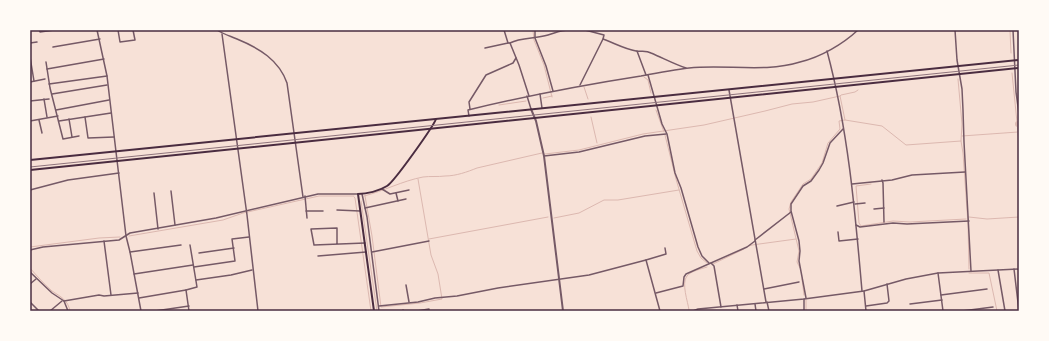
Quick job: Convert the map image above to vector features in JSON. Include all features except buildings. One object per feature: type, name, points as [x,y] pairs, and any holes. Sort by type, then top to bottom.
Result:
[{"type":"main road","points":[[30,160],[1019,60]]},
{"type":"main road","points":[[30,170],[1019,68]]},
{"type":"main road","points":[[374,311],[362,243],[358,211],[358,194],[383,189],[389,185],[432,129],[436,119]]},
{"type":"street","points":[[39,30],[40,32],[54,30]]},
{"type":"street","points":[[97,30],[100,38],[107,76],[126,236],[141,311]]},
{"type":"street","points":[[118,30],[120,42],[135,40],[133,30]]},
{"type":"street","points":[[217,30],[222,34],[259,49],[271,58],[281,69],[287,83],[308,218]]},
{"type":"street","points":[[504,30],[516,58],[535,118],[544,154],[563,311]]},
{"type":"street","points":[[535,30],[534,38],[546,66],[552,91]]},
{"type":"street","points":[[485,48],[509,43],[515,40],[534,38],[554,32],[569,30]]},
{"type":"street","points":[[580,85],[604,35],[585,30]]},
{"type":"street","points":[[470,109],[580,85],[688,68],[774,67],[801,62],[842,42],[858,30]]},
{"type":"street","points":[[955,30],[963,110],[964,172],[971,271]]},
{"type":"street","points":[[1013,30],[1019,114]]},
{"type":"street","points":[[222,34],[247,212],[252,270],[258,311]]},
{"type":"street","points":[[53,47],[100,38]]},
{"type":"street","points":[[603,39],[637,51],[644,50],[651,52],[676,65],[688,68]]},
{"type":"street","points":[[30,42],[37,42]]},
{"type":"street","points":[[827,50],[842,120],[855,204],[866,311]]},
{"type":"street","points":[[637,51],[655,98],[675,173],[681,188],[698,246],[702,256],[710,264],[721,307]]},
{"type":"street","points":[[30,57],[34,81]]},
{"type":"street","points":[[469,116],[469,102],[486,75],[513,63],[516,58]]},
{"type":"street","points":[[47,69],[104,59]]},
{"type":"street","points":[[46,62],[49,84],[63,139],[79,136]]},
{"type":"street","points":[[49,84],[107,76]]},
{"type":"street","points":[[30,82],[45,79]]},
{"type":"street","points":[[52,94],[108,85]]},
{"type":"street","points":[[729,90],[769,311]]},
{"type":"street","points":[[540,94],[542,108]]},
{"type":"street","points":[[44,99],[47,117]]},
{"type":"street","points":[[30,101],[49,99]]},
{"type":"street","points":[[56,110],[110,100]]},
{"type":"street","points":[[59,121],[111,113]]},
{"type":"street","points":[[30,121],[58,116]]},
{"type":"street","points":[[85,117],[88,138],[114,137]]},
{"type":"street","points":[[39,119],[42,133]]},
{"type":"street","points":[[69,119],[72,137]]},
{"type":"street","points":[[804,311],[805,298],[799,261],[799,241],[791,212],[791,204],[803,186],[811,181],[816,174],[823,163],[830,143],[843,129]]},
{"type":"street","points":[[544,154],[579,152],[645,136],[665,133]]},
{"type":"street","points":[[852,184],[892,180],[912,175],[964,172]]},
{"type":"street","points":[[30,190],[68,180],[119,173]]},
{"type":"street","points":[[882,180],[884,222]]},
{"type":"street","points":[[383,189],[390,194],[408,190]]},
{"type":"street","points":[[171,191],[175,226]]},
{"type":"street","points":[[154,193],[158,228]]},
{"type":"street","points":[[396,193],[398,201]]},
{"type":"street","points":[[30,250],[43,247],[119,240],[130,233],[247,212],[318,194],[358,194]]},
{"type":"street","points":[[362,194],[366,208],[373,251],[380,311]]},
{"type":"street","points":[[366,208],[406,199]]},
{"type":"street","points":[[837,206],[865,203]]},
{"type":"street","points":[[874,209],[884,208]]},
{"type":"street","points":[[337,210],[358,211]]},
{"type":"street","points":[[306,211],[323,212]]},
{"type":"street","points":[[656,293],[683,286],[684,277],[686,274],[747,247],[791,212]]},
{"type":"street","points":[[856,225],[860,227],[893,223],[907,224],[968,220]]},
{"type":"street","points":[[337,244],[337,228],[311,229],[314,245],[362,243]]},
{"type":"street","points":[[838,232],[839,241],[858,239]]},
{"type":"street","points":[[134,274],[235,261],[232,239],[249,237]]},
{"type":"street","points":[[104,241],[111,296]]},
{"type":"street","points":[[373,251],[429,241]]},
{"type":"street","points":[[130,252],[180,245]]},
{"type":"street","points":[[139,298],[196,287],[190,245]]},
{"type":"street","points":[[199,254],[234,248]]},
{"type":"street","points":[[380,306],[418,302],[441,297],[559,280],[590,274],[666,254],[665,248]]},
{"type":"street","points":[[318,256],[364,252]]},
{"type":"street","points":[[646,260],[660,311]]},
{"type":"street","points":[[1014,269],[1019,311]]},
{"type":"street","points":[[693,311],[863,291],[906,279],[938,273],[1019,269]]},
{"type":"street","points":[[196,280],[231,275],[252,270]]},
{"type":"street","points":[[998,270],[1005,311]]},
{"type":"street","points":[[30,272],[36,279],[63,301],[68,311]]},
{"type":"street","points":[[938,273],[943,311]]},
{"type":"street","points":[[30,284],[36,279]]},
{"type":"street","points":[[764,289],[799,282]]},
{"type":"street","points":[[866,306],[887,303],[889,301],[887,284]]},
{"type":"street","points":[[406,285],[409,302]]},
{"type":"street","points":[[941,295],[987,289]]},
{"type":"street","points":[[186,290],[189,311]]},
{"type":"street","points":[[50,311],[63,301],[69,299],[99,295],[111,296],[138,293]]},
{"type":"street","points":[[910,304],[942,300]]},
{"type":"street","points":[[30,302],[39,311]]},
{"type":"street","points":[[755,304],[756,311]]},
{"type":"street","points":[[737,305],[738,311]]},
{"type":"street","points":[[155,311],[188,306]]},
{"type":"street","points":[[962,311],[993,307]]},
{"type":"street","points":[[417,311],[429,309],[429,311]]},
{"type":"waterway","points":[[533,30],[534,40],[544,65],[552,97]]},
{"type":"waterway","points":[[1010,30],[1011,53]]},
{"type":"waterway","points":[[962,136],[1018,132],[1012,73]]},
{"type":"waterway","points":[[644,77],[648,80],[651,93]]},
{"type":"waterway","points":[[958,79],[962,124],[961,141],[968,224],[969,269]]},
{"type":"waterway","points":[[584,87],[588,99]]},
{"type":"waterway","points":[[800,268],[797,262],[799,251],[789,209],[791,202],[803,184],[811,179],[822,163],[828,143],[840,129],[839,121],[845,120],[840,96],[858,90]]},
{"type":"waterway","points":[[543,98],[552,96]]},
{"type":"waterway","points":[[545,154],[579,150],[643,134],[704,125],[792,104],[813,102],[840,96]]},
{"type":"waterway","points":[[499,105],[526,101]]},
{"type":"waterway","points":[[656,110],[664,132]]},
{"type":"waterway","points":[[591,117],[597,143]]},
{"type":"waterway","points":[[845,120],[882,126],[906,145],[961,141]]},
{"type":"waterway","points":[[1018,133],[1019,141]]},
{"type":"waterway","points":[[665,135],[697,251],[701,258],[707,263]]},
{"type":"waterway","points":[[364,196],[415,179],[457,175],[477,168],[542,153]]},
{"type":"waterway","points":[[365,196],[372,236],[381,307],[442,299],[438,274],[431,255],[418,179]]},
{"type":"waterway","points":[[871,184],[856,186],[859,223],[861,226],[893,221],[910,222],[966,219]]},
{"type":"waterway","points":[[554,218],[579,213],[604,200],[618,200],[679,190]]},
{"type":"waterway","points":[[129,236],[223,220],[243,213],[319,196],[354,196]]},
{"type":"waterway","points":[[354,197],[371,311]]},
{"type":"waterway","points":[[361,201],[377,311]]},
{"type":"waterway","points":[[429,239],[548,217]]},
{"type":"waterway","points":[[969,217],[987,219],[1019,217]]},
{"type":"waterway","points":[[30,247],[99,238],[120,237]]},
{"type":"waterway","points":[[749,246],[796,239]]},
{"type":"waterway","points":[[713,264],[744,249]]},
{"type":"waterway","points":[[689,310],[685,279],[696,270],[707,267]]},
{"type":"waterway","points":[[30,268],[52,291],[66,301],[70,311]]},
{"type":"waterway","points":[[969,273],[989,273],[997,311]]},
{"type":"waterway","points":[[802,279],[804,295]]},
{"type":"waterway","points":[[806,300],[806,311]]},
{"type":"railway","points":[[30,167],[1019,65]]}]
